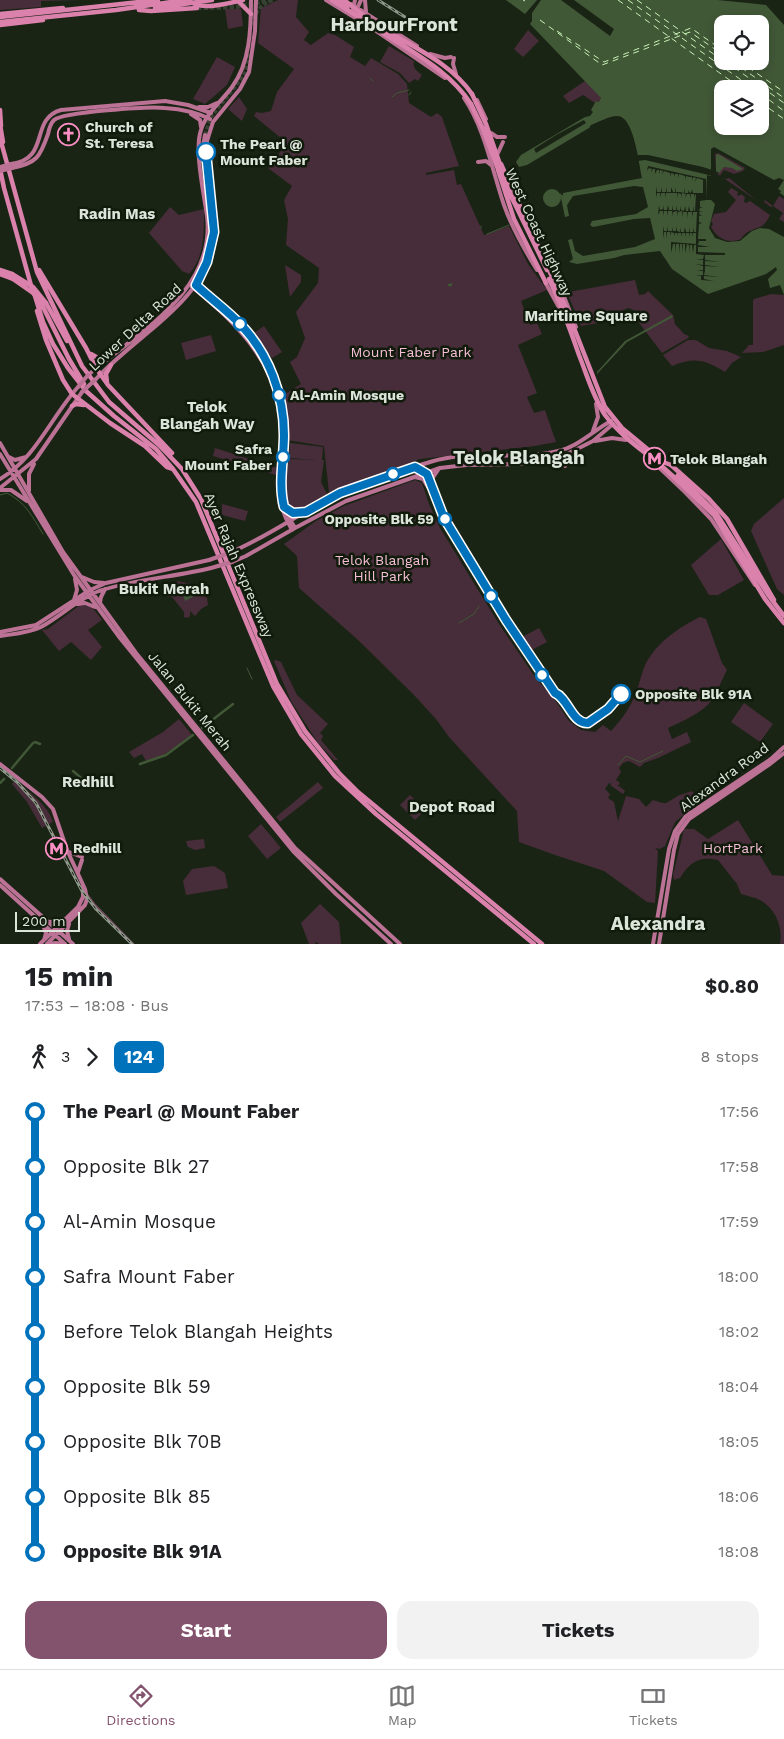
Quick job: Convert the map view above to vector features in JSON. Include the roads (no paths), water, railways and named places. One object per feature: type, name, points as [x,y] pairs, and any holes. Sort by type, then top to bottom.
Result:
[{"type":"highway","points":[[0,16],[8,17],[158,0]]},
{"type":"highway","points":[[0,25],[184,0]]},
{"type":"highway","points":[[189,0],[195,5],[202,6],[243,0]]},
{"type":"highway","points":[[139,10],[212,0]]},
{"type":"highway","points":[[237,0],[251,14]]},
{"type":"highway","name":"West Coast Highway","points":[[332,0],[438,69],[456,84],[466,97],[478,118],[524,229],[559,300],[601,409],[624,436],[675,478],[714,516],[765,599],[784,624]]},
{"type":"highway","name":"West Coast Highway","points":[[338,0],[367,16],[440,63],[464,83],[472,94],[481,111],[497,166],[567,310],[604,407],[619,426],[663,462],[716,513],[769,596],[784,615]]},
{"type":"highway","points":[[345,0],[367,16]]},
{"type":"highway","points":[[116,10],[152,11],[197,8]]},
{"type":"highway","points":[[0,16],[48,9],[76,9]]},
{"type":"highway","points":[[0,25],[43,17],[54,17]]},
{"type":"highway","points":[[0,110],[1,136]]},
{"type":"highway","points":[[0,124],[1,136]]},
{"type":"highway","name":"Ayer Rajah Expressway","points":[[1,136],[4,154],[34,262],[77,357],[104,397],[159,445],[182,469],[201,499],[277,684],[305,731],[339,773],[358,792],[542,944]]},
{"type":"highway","points":[[497,166],[579,334]]},
{"type":"highway","points":[[497,166],[510,209],[546,283]]},
{"type":"highway","name":"Ayer Rajah Expressway","points":[[0,169],[30,281],[43,322],[53,344],[68,368],[94,400],[151,444],[173,469],[196,502],[273,686],[287,713],[312,749],[335,776],[369,808],[534,944]]},
{"type":"highway","points":[[34,262],[100,374],[162,442],[182,469]]},
{"type":"highway","points":[[0,270],[33,287],[77,357]]},
{"type":"highway","points":[[0,274],[12,276]]},
{"type":"highway","points":[[30,281],[46,340],[63,380],[72,394],[145,446],[167,467],[173,469]]},
{"type":"highway","name":"Ayer Rajah Expressway","points":[[44,304],[69,359],[94,400]]},
{"type":"highway","points":[[88,351],[98,358],[108,359]]},
{"type":"highway","points":[[108,385],[106,376],[109,366]]},
{"type":"highway","points":[[90,374],[100,374]]},
{"type":"highway","points":[[72,406],[76,404],[86,405]]},
{"type":"highway","points":[[663,462],[671,465],[717,508],[731,526],[776,603]]},
{"type":"main road","name":"Lower Delta Road","points":[[0,489],[36,459],[82,392],[109,366],[178,307],[189,295],[206,241],[207,220],[198,149],[201,129],[210,113],[231,89],[240,74],[246,58],[251,0]]},
{"type":"main road","points":[[240,74],[242,80],[246,78],[250,67],[257,9],[256,0]]},
{"type":"main road","points":[[257,9],[262,0]]},
{"type":"main road","points":[[326,0],[421,61],[451,83],[464,98],[497,166],[511,223],[561,312],[596,404],[610,424],[685,492],[711,519],[752,581],[784,624]]},
{"type":"main road","points":[[345,0],[356,4],[367,16],[456,74],[477,99],[530,226],[561,289],[604,399],[616,420],[700,493],[718,513],[784,615]]},
{"type":"main road","points":[[353,11],[356,4],[363,0],[367,16]]},
{"type":"main road","points":[[342,10],[353,11]]},
{"type":"main road","points":[[353,11],[358,19]]},
{"type":"main road","points":[[421,61],[425,61],[428,58],[428,54]]},
{"type":"main road","points":[[428,54],[452,58],[456,74]]},
{"type":"main road","name":"Lower Delta Road","points":[[0,479],[13,471],[30,454],[66,401],[90,374],[166,312],[193,285],[205,268],[212,242],[213,226],[206,152],[208,133],[216,117],[240,89],[246,78]]},
{"type":"main road","points":[[12,166],[33,154],[44,123],[49,116],[61,110],[162,101],[195,107],[208,107],[221,100]]},
{"type":"main road","points":[[82,107],[86,113]]},
{"type":"main road","points":[[0,169],[26,165],[38,158],[51,124],[57,118],[86,113],[158,107],[183,110],[213,122]]},
{"type":"main road","points":[[195,107],[216,117]]},
{"type":"main road","points":[[183,110],[200,120],[201,129]]},
{"type":"main road","points":[[491,133],[504,139],[498,153]]},
{"type":"main road","points":[[205,135],[202,151],[210,197]]},
{"type":"main road","points":[[478,162],[486,161],[497,166]]},
{"type":"main road","points":[[206,241],[212,242]]},
{"type":"main road","points":[[193,285],[239,328],[255,349],[266,368],[280,414],[281,434],[277,492],[293,529]]},
{"type":"main road","points":[[193,285],[242,327],[260,349],[271,370],[283,414],[284,434],[280,489],[289,522]]},
{"type":"main road","points":[[189,295],[195,293],[202,294]]},
{"type":"main road","points":[[104,363],[105,366],[109,366]]},
{"type":"main road","points":[[591,434],[597,420],[596,404]]},
{"type":"main road","points":[[0,632],[36,625],[106,584],[209,560],[229,553],[340,493],[405,470],[432,461],[455,457],[560,451],[616,420]]},
{"type":"main road","points":[[89,593],[232,562],[341,503],[440,468],[552,460],[573,452],[593,441],[610,424]]},
{"type":"main road","points":[[593,441],[612,438],[626,440]]},
{"type":"main road","name":"Jalan Bukit Merah","points":[[0,443],[13,471]]},
{"type":"main road","points":[[642,452],[642,448],[646,446]]},
{"type":"main road","points":[[552,460],[566,465],[573,452]]},
{"type":"main road","name":"Jalan Bukit Merah","points":[[0,454],[13,471],[29,502],[74,575],[295,848],[400,944]]},
{"type":"main road","points":[[7,456],[18,460],[30,454]]},
{"type":"main road","points":[[29,493],[30,474],[36,459]]},
{"type":"main road","points":[[430,482],[440,468]]},
{"type":"main road","points":[[405,470],[410,475],[408,479]]},
{"type":"main road","name":"Jalan Bukit Merah","points":[[16,476],[29,493],[89,593]]},
{"type":"main road","points":[[415,477],[423,479],[428,487]]},
{"type":"main road","points":[[0,489],[14,491],[29,502]]},
{"type":"main road","points":[[284,507],[293,513],[306,512]]},
{"type":"main road","points":[[275,529],[280,532],[280,536]]},
{"type":"main road","points":[[729,545],[735,540]]},
{"type":"main road","points":[[74,575],[77,590],[75,602]]},
{"type":"main road","points":[[79,575],[88,580],[106,584]]},
{"type":"main road","points":[[0,636],[38,628],[75,602],[100,607],[101,597],[105,589]]},
{"type":"main road","name":"Jalan Bukit Merah","points":[[100,607],[120,638],[293,850],[391,944]]},
{"type":"main road","name":"Alexandra Road","points":[[653,944],[669,849],[680,823],[686,816],[771,758],[784,747]]},
{"type":"main road","name":"Alexandra Road","points":[[659,944],[674,850],[678,834],[683,826],[689,819],[784,753]]},
{"type":"main road","points":[[0,764],[48,802],[55,813],[67,850],[87,895],[86,903],[45,943]]},
{"type":"main road","points":[[721,792],[728,792]]},
{"type":"main road","points":[[67,850],[82,859],[78,872]]},
{"type":"main road","points":[[0,879],[49,922],[64,944]]},
{"type":"main road","points":[[663,880],[667,883],[669,881]]},
{"type":"main road","points":[[71,942],[67,931],[67,922],[80,904],[83,883]]},
{"type":"main road","points":[[0,886],[41,922],[71,942]]},
{"type":"main road","points":[[356,904],[354,908],[357,913]]},
{"type":"main road","points":[[652,913],[658,911]]},
{"type":"main road","points":[[41,922],[46,933],[45,943]]},
{"type":"main road","points":[[49,922],[67,922]]},
{"type":"main road","points":[[45,943],[64,944]]},
{"type":"street","points":[[87,895],[133,944]]},
{"type":"street","points":[[86,903],[94,904]]},
{"type":"waterway","points":[[370,78],[373,81]]},
{"type":"waterway","points":[[392,97],[397,93],[409,90]]},
{"type":"waterway","points":[[487,234],[509,225]]},
{"type":"waterway","points":[[452,284],[451,286],[449,285],[452,284]]},
{"type":"waterway","points":[[0,495],[7,493],[19,501],[28,510],[43,534]]},
{"type":"waterway","points":[[459,623],[474,614],[479,606]]},
{"type":"waterway","points":[[247,668],[252,679]]},
{"type":"waterway","points":[[202,728],[233,704]]},
{"type":"waterway","points":[[140,764],[166,755],[193,735]]},
{"type":"waterway","points":[[12,768],[33,743],[40,744]]},
{"type":"waterway","points":[[618,765],[626,756],[640,762],[663,751]]},
{"type":"waterway","points":[[73,771],[90,784]]},
{"type":"waterway","points":[[0,783],[4,779]]},
{"type":"tunnel","points":[[197,8],[236,7],[271,0]]},
{"type":"tunnel","points":[[252,25],[254,16],[259,9],[273,0]]},
{"type":"tunnel","points":[[205,135],[211,117],[244,75],[249,52]]},
{"type":"railway","points":[[378,0],[405,17]]},
{"type":"railway","points":[[0,768],[17,782],[36,803],[82,891],[96,909],[132,944]]},
{"type":"place","name":"Church of St. Teresa","points":[[69,135]]},
{"type":"place","name":"The Pearl @ Mount Faber","points":[[206,152]]},
{"type":"place","name":"Al-Amin Mosque","points":[[279,395]]},
{"type":"place","name":"Safra Mount Faber","points":[[283,457]]},
{"type":"place","name":"Telok Blangah","points":[[654,459]]},
{"type":"place","name":"Opposite Blk 59","points":[[445,519]]},
{"type":"place","name":"Opposite Blk 91A","points":[[621,694]]},
{"type":"place","name":"Redhill","points":[[57,848]]},
{"type":"district","name":"HarbourFront","points":[[394,24]]},
{"type":"district","name":"Radin Mas","points":[[117,214]]},
{"type":"district","name":"Maritime Square","points":[[586,316]]},
{"type":"district","name":"Telok Blangah Way","points":[[207,416]]},
{"type":"district","name":"Telok Blangah","points":[[519,457]]},
{"type":"district","name":"Bukit Merah","points":[[164,589]]},
{"type":"district","name":"Redhill","points":[[88,782]]},
{"type":"district","name":"Depot Road","points":[[452,807]]},
{"type":"district","name":"Alexandra","points":[[658,923]]},
{"type":"park label","name":"Mount Faber Park","points":[[411,352]]},
{"type":"park label","name":"Telok Blangah Hill Park","points":[[382,568]]},
{"type":"park label","name":"HortPark","points":[[733,848]]}]
